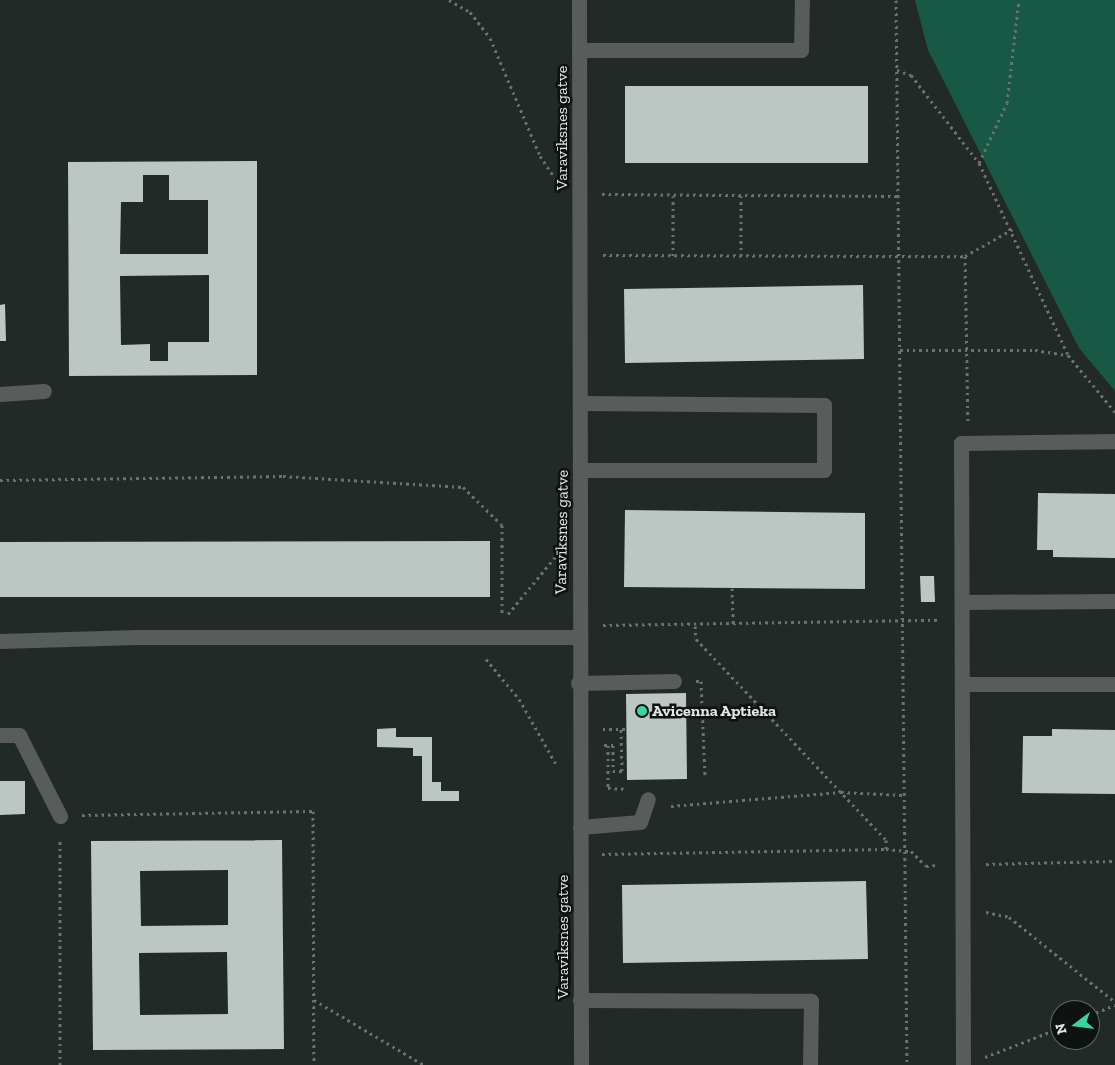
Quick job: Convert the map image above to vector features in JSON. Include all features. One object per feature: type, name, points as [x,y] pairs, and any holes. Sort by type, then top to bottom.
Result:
[{"type":"street","name":"Varavīksnes gatve","points":[[579,0],[579,255],[582,403],[577,631],[581,855],[581,1065]]},
{"type":"street","points":[[579,50],[801,50],[802,0]]},
{"type":"street","points":[[0,394],[44,391]]},
{"type":"street","points":[[581,470],[824,470],[824,405],[582,403]]},
{"type":"street","points":[[964,1065],[962,443],[1115,441]]},
{"type":"street","points":[[962,602],[1115,602]]},
{"type":"street","points":[[0,641],[472,635],[577,631]]},
{"type":"street","points":[[578,684],[674,681]]},
{"type":"street","points":[[962,684],[1115,684]]},
{"type":"street","points":[[0,735],[19,735],[60,816]]},
{"type":"street","points":[[580,827],[640,822],[648,804]]},
{"type":"street","points":[[580,1000],[811,1001],[810,1065]]},
{"type":"path","points":[[450,0],[470,12],[490,38],[540,156],[557,181],[579,194],[898,196]]},
{"type":"path","points":[[896,0],[907,1065]]},
{"type":"path","points":[[979,163],[1008,103],[1019,0]]},
{"type":"path","points":[[896,70],[911,76],[979,163],[1013,230],[1068,355],[1115,412]]},
{"type":"path","points":[[672,256],[673,196]]},
{"type":"path","points":[[741,196],[741,256]]},
{"type":"path","points":[[579,255],[965,256],[1013,230]]},
{"type":"path","points":[[962,443],[968,421],[965,256]]},
{"type":"path","points":[[900,350],[1035,350],[1068,355]]},
{"type":"path","points":[[0,480],[283,476],[463,487],[502,525],[502,620],[561,547],[579,538]]},
{"type":"path","points":[[732,588],[733,625]]},
{"type":"path","points":[[577,631],[944,620],[962,602]]},
{"type":"path","points":[[695,626],[696,639],[886,840],[886,849]]},
{"type":"path","points":[[472,635],[493,672],[519,699],[561,774]]},
{"type":"path","points":[[674,681],[701,681],[705,776]]},
{"type":"path","points":[[602,729],[603,745],[613,745],[613,771],[622,771],[621,729]]},
{"type":"path","points":[[608,729],[627,729]]},
{"type":"path","points":[[608,745],[608,788],[624,788],[648,804],[841,792],[903,795]]},
{"type":"path","points":[[60,1065],[60,816],[312,811],[314,1065]]},
{"type":"path","points":[[581,855],[904,849],[926,866],[1115,862]]},
{"type":"path","points":[[964,911],[1009,917],[1115,1003],[1100,1010]]},
{"type":"path","points":[[314,1000],[424,1065]]},
{"type":"path","points":[[982,1061],[1050,1032]]},
{"type":"green space","points":[[915,0],[1115,0],[1115,391],[1079,348],[928,50]]},
{"type":"building","points":[[625,86],[868,86],[868,163],[625,163]]},
{"type":"building","points":[[257,161],[257,375],[69,376],[68,162]],"holes":[[[143,175],[169,175],[169,200],[208,200],[208,254],[120,254],[121,202],[143,202]],[[209,275],[209,342],[168,342],[168,361],[150,361],[150,344],[121,345],[120,276]]]},
{"type":"building","points":[[863,285],[864,359],[625,363],[624,289]]},
{"type":"building","points":[[5,304],[6,341],[0,341],[0,305]]},
{"type":"building","points":[[1038,493],[1115,494],[1115,558],[1053,557],[1053,550],[1037,550]]},
{"type":"building","points":[[625,510],[865,513],[865,589],[624,587]]},
{"type":"building","points":[[490,541],[490,597],[0,597],[0,542]]},
{"type":"building","points":[[920,576],[934,576],[935,602],[921,602]]},
{"type":"building","points":[[686,693],[687,779],[627,780],[626,694]]},
{"type":"building","points":[[396,728],[396,737],[432,737],[432,782],[441,782],[441,791],[459,791],[459,801],[422,801],[422,756],[413,756],[413,748],[377,747],[377,729]]},
{"type":"building","points":[[1052,729],[1115,730],[1115,794],[1022,793],[1023,736],[1052,736]]},
{"type":"building","points":[[0,781],[25,781],[25,814],[0,815]]},
{"type":"building","points":[[282,840],[284,1049],[93,1050],[91,841]],"holes":[[[228,870],[228,925],[141,926],[140,871]],[[227,952],[228,1014],[140,1015],[139,953]]]},
{"type":"building","points":[[866,881],[868,959],[623,963],[622,885]]},
{"type":"place","name":"Avicenna Aptieka","points":[[642,711]]}]
